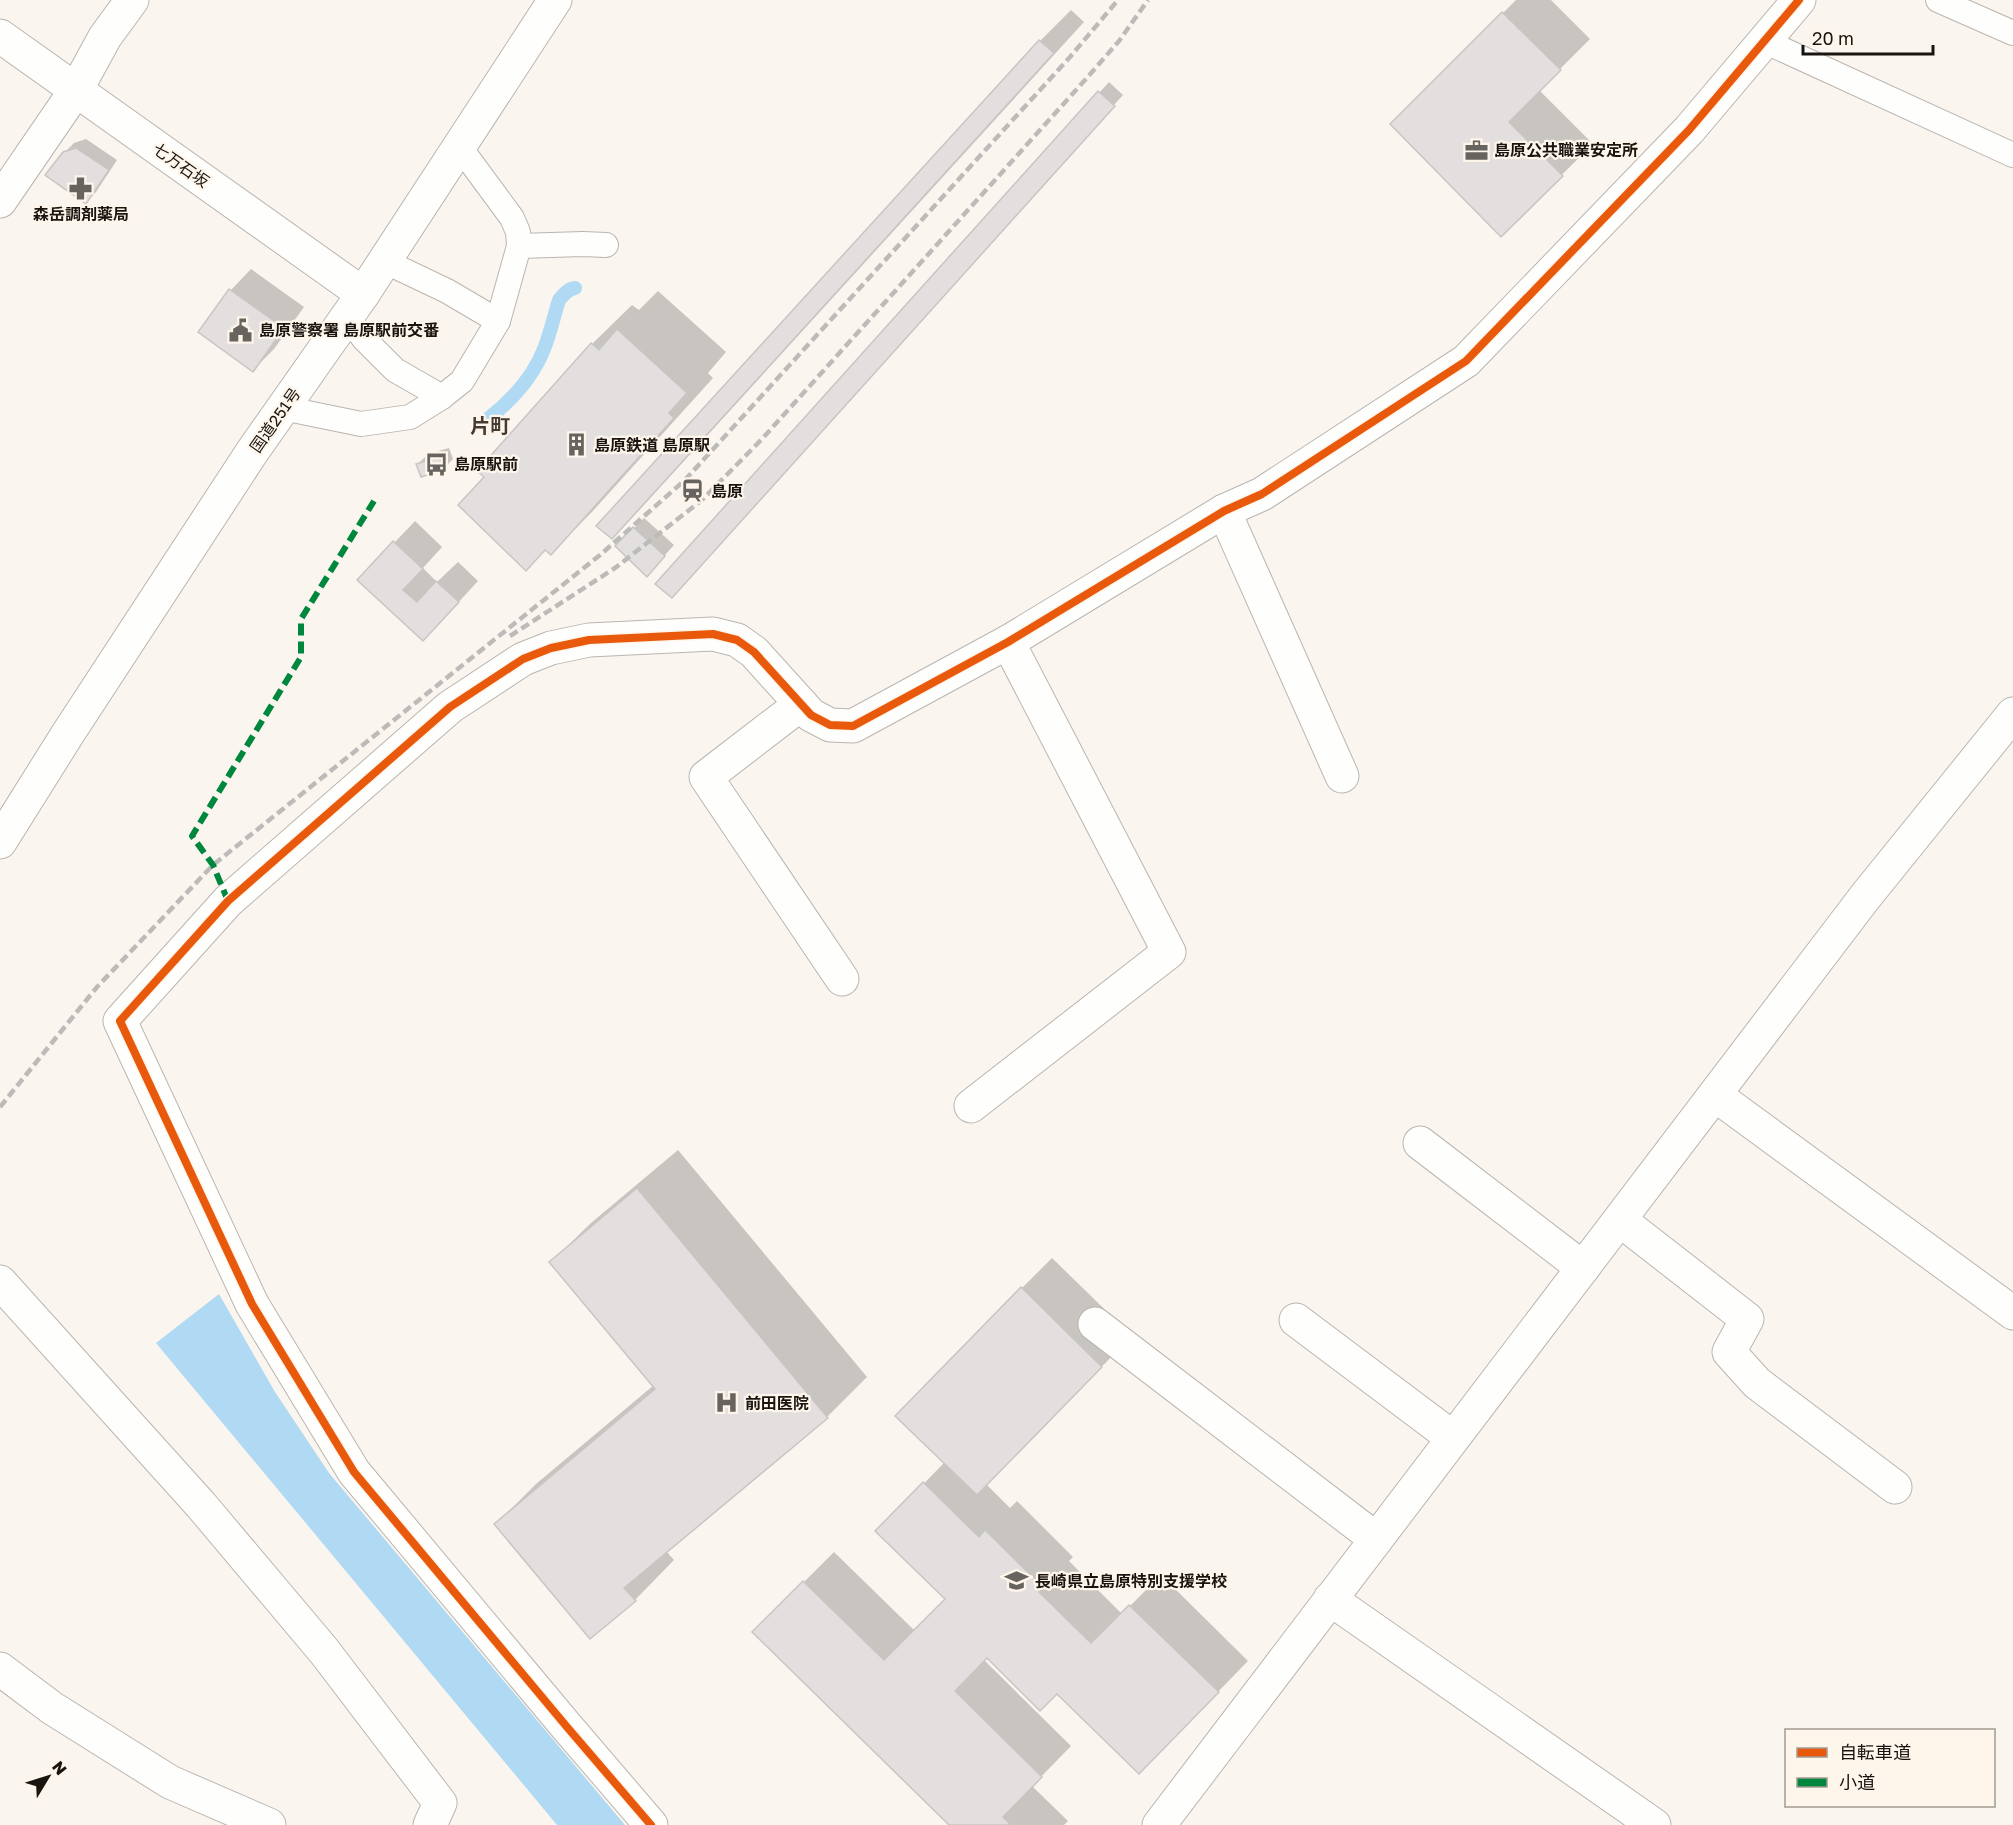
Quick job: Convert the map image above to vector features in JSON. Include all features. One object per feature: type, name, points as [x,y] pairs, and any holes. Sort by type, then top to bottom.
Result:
[{"type":"main road","points":[[0,201],[76,90],[105,37],[132,0]]},
{"type":"main road","name":"国道251号","points":[[0,842],[252,452],[355,306],[555,0]]},
{"type":"main road","points":[[651,1825],[354,1472],[252,1304],[120,1021],[228,902],[450,708],[523,659],[551,648],[589,640],[713,634],[737,640],[754,652],[811,715],[830,725],[853,726],[1008,642],[1224,511],[1262,494],[1466,360],[1689,130],[1799,0]]},
{"type":"main road","name":"七万石坂","points":[[0,36],[76,90],[355,306]]},
{"type":"main road","points":[[1224,511],[1342,776]]},
{"type":"main road","points":[[971,1106],[1169,952],[1008,642]]},
{"type":"main road","points":[[801,704],[706,777],[842,979]]},
{"type":"main road","points":[[1159,1825],[1865,897],[2013,714]]},
{"type":"main road","points":[[1715,1095],[2013,1313]]},
{"type":"main road","points":[[1420,1143],[1583,1268]]},
{"type":"main road","points":[[1620,1220],[1747,1319],[1729,1352],[1757,1383],[1895,1487]]},
{"type":"main road","points":[[0,1282],[201,1505],[324,1651],[440,1803],[430,1825]]},
{"type":"main road","points":[[1296,1320],[1453,1438]]},
{"type":"main road","points":[[1095,1324],[1376,1539]]},
{"type":"main road","points":[[1330,1599],[1654,1825]]},
{"type":"main road","points":[[0,1669],[52,1708],[170,1782],[269,1825]]},
{"type":"lane","points":[[1938,0],[2013,33]]},
{"type":"lane","points":[[1764,41],[2013,154]]},
{"type":"lane","points":[[283,408],[361,424],[410,417],[462,381],[498,321],[519,246],[518,232],[512,218],[459,146]]},
{"type":"lane","points":[[519,246],[606,245]]},
{"type":"lane","points":[[384,261],[447,291],[498,321]]},
{"type":"lane","points":[[355,306],[364,339],[395,370],[442,397]]},
{"type":"water","points":[[219,1294],[275,1392],[329,1473],[625,1825],[557,1825],[156,1343]]},
{"type":"building","name":"島原公共職業安定所","points":[[1502,12],[1561,70],[1509,122],[1563,176],[1501,237],[1390,124]]},
{"type":"building","points":[[1039,40],[1054,53],[612,539],[596,526]]},
{"type":"building","points":[[1098,91],[1115,106],[672,598],[655,584]]},
{"type":"building","name":"森岳調剤薬局","points":[[76,148],[109,170],[86,204],[45,175],[63,152]]},
{"type":"building","name":"島原警察署 島原駅前交番","points":[[229,289],[284,328],[253,372],[198,332]]},
{"type":"building","name":"島原鉄道 島原駅","points":[[617,329],[687,393],[669,413],[674,418],[551,555],[545,550],[526,571],[458,505],[484,477],[477,471],[591,343],[599,350]]},
{"type":"building","points":[[439,457],[444,470],[421,477],[416,464]]},
{"type":"building","points":[[633,527],[665,556],[647,577],[615,546]]},
{"type":"building","points":[[393,541],[423,569],[403,590],[417,602],[436,581],[459,602],[423,641],[357,580]]},
{"type":"building","name":"前田医院","points":[[637,1188],[828,1418],[624,1588],[636,1601],[590,1639],[494,1524],[655,1389],[549,1262]]},
{"type":"building","points":[[1021,1287],[1102,1367],[977,1495],[895,1416]]},
{"type":"building","points":[[923,1482],[979,1537],[985,1530],[1044,1588],[1039,1592],[1091,1643],[1129,1605],[1219,1692],[1139,1774],[1057,1694],[1040,1711],[987,1658],[955,1691],[1042,1777],[1003,1817],[1011,1825],[949,1825],[752,1632],[803,1581],[884,1660],[945,1599],[875,1531]]},
{"type":"waterway","points":[[489,418],[514,396],[534,369],[546,343],[559,300],[575,288]]},
{"type":"railway","points":[[0,1107],[97,987],[213,865],[600,555],[685,480],[1070,57],[1118,0]]},
{"type":"railway","points":[[510,636],[615,568],[702,500],[762,439],[1085,80],[1119,41],[1148,0]]},
{"type":"marked path","points":[[228,901],[213,865],[192,836],[301,657],[301,619],[374,501]]},
{"type":"cycle path","points":[[651,1825],[354,1472],[252,1304],[120,1021],[228,901],[450,707],[523,659],[551,648],[589,640],[713,634],[737,640],[754,652],[811,715],[830,725],[853,726],[1008,642],[1224,511],[1262,494],[1466,361],[1689,130],[1799,0]]},
{"type":"place","name":"島原公共職業安定所","points":[[1476,150]]},
{"type":"place","name":"森岳調剤薬局","points":[[81,189]]},
{"type":"place","name":"島原警察署 島原駅前交番","points":[[241,330]]},
{"type":"place","name":"島原鉄道 島原駅","points":[[576,445]]},
{"type":"place","name":"島原駅前","points":[[436,464]]},
{"type":"place","name":"島原","points":[[693,491]]},
{"type":"place","name":"前田医院","points":[[727,1403]]},
{"type":"place","name":"長崎県立島原特別支援学校","points":[[1017,1581]]},
{"type":"district","name":"片町","points":[[490,425]]}]
